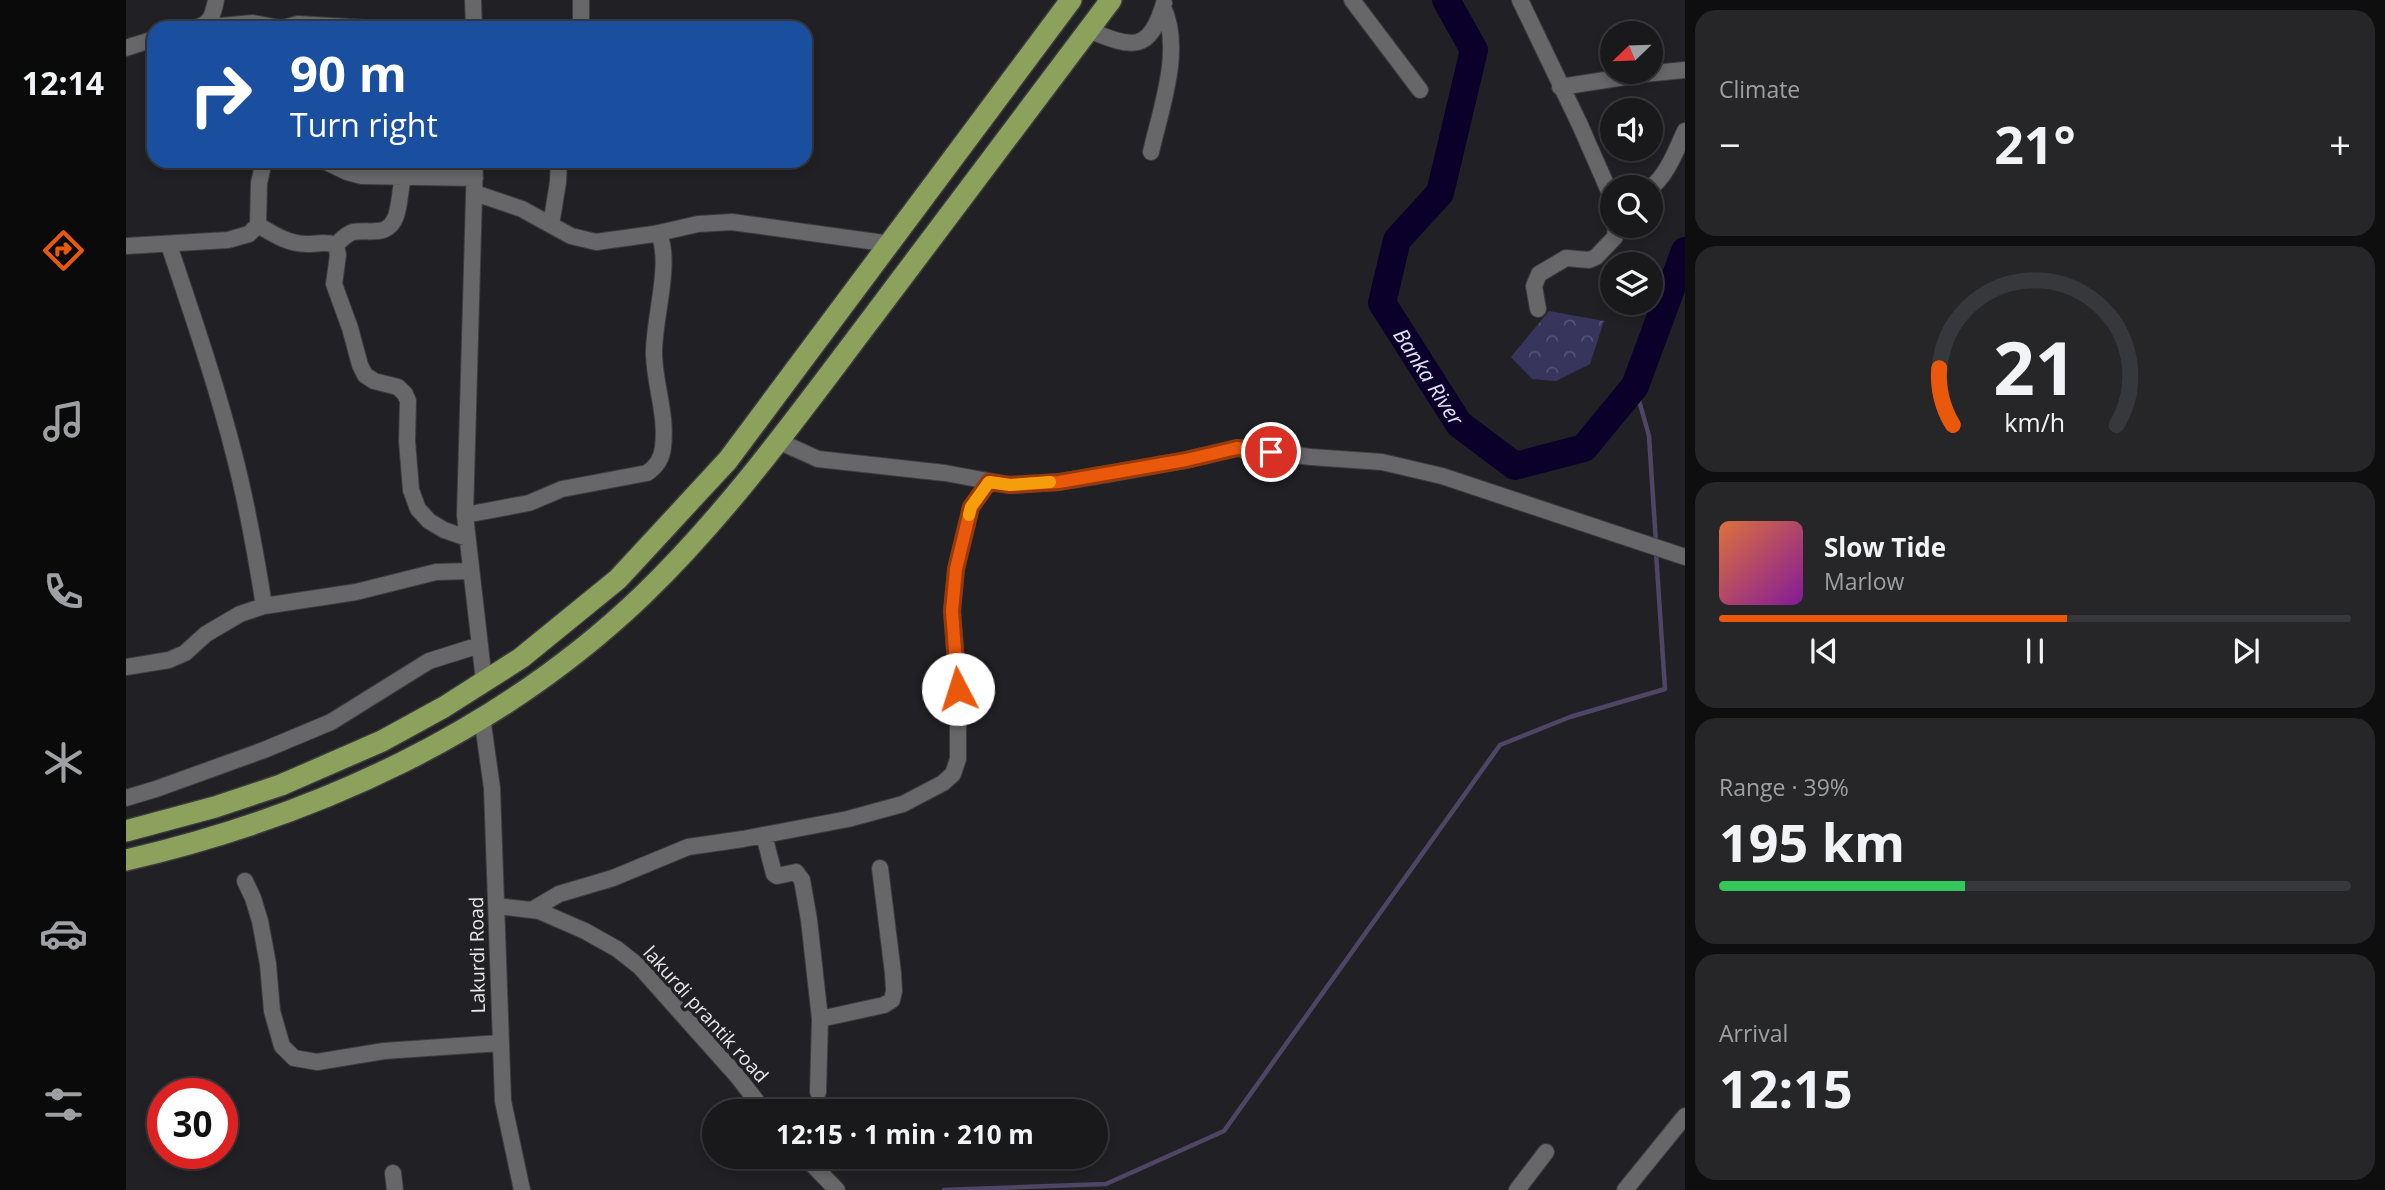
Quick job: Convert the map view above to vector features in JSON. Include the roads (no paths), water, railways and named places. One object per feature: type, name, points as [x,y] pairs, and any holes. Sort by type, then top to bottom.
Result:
[{"type":"highway","points":[[126,831],[215,807],[281,785],[382,741],[444,707],[521,658],[618,579],[728,460],[1071,0]]},
{"type":"highway","points":[[126,860],[220,836],[305,807],[395,766],[482,717],[579,649],[642,596],[733,499],[1111,0]]},
{"type":"street","points":[[207,21],[213,17],[216,0]]},
{"type":"street","points":[[473,0],[474,21]]},
{"type":"street","points":[[581,0],[581,21]]},
{"type":"street","points":[[1352,0],[1420,90]]},
{"type":"street","points":[[1520,0],[1602,175]]},
{"type":"street","points":[[1088,30],[1120,43],[1132,44],[1144,40],[1155,30],[1164,4]]},
{"type":"street","points":[[1152,152],[1173,51],[1170,20],[1164,4]]},
{"type":"street","points":[[126,48],[147,41]]},
{"type":"street","points":[[1560,87],[1685,70]]},
{"type":"street","points":[[1661,175],[1685,131]]},
{"type":"street","points":[[126,246],[228,240],[249,234],[258,225],[259,183],[262,168]]},
{"type":"street","points":[[339,168],[362,176],[403,177],[475,186],[571,236],[596,242],[654,234],[698,224],[732,222],[891,244]]},
{"type":"street","points":[[475,168],[465,515],[484,681]]},
{"type":"street","points":[[551,225],[558,168]]},
{"type":"street","points":[[336,245],[343,237],[353,232],[379,233],[386,229],[395,218],[403,177]]},
{"type":"street","points":[[258,225],[293,243],[327,242],[336,245]]},
{"type":"street","points":[[465,515],[529,503],[562,489],[647,473],[656,468],[663,450],[664,418],[654,356],[662,240],[654,234]]},
{"type":"street","points":[[1538,309],[1534,286],[1539,274],[1566,258],[1589,260],[1596,257],[1614,238]]},
{"type":"street","points":[[169,244],[207,359],[234,455],[264,606]]},
{"type":"street","points":[[336,245],[338,255],[334,284],[360,365],[365,375],[374,381],[398,387],[408,401],[407,441],[411,490],[418,509],[429,521],[444,530],[467,538]]},
{"type":"street","points":[[778,441],[818,459],[945,473],[1010,485],[1059,482],[1186,460],[1237,448],[1382,462],[1441,476],[1685,557]]},
{"type":"street","points":[[531,910],[559,894],[612,878],[688,847],[764,835],[903,804],[943,783],[953,774],[958,759],[958,689],[952,611],[956,569],[971,507],[989,482]]},
{"type":"street","points":[[126,667],[169,660],[185,653],[206,634],[240,614],[264,606],[356,592],[436,572],[471,571]]},
{"type":"street","points":[[126,797],[252,755],[331,722],[429,662],[480,645]]},
{"type":"street","name":"Lakurdi Road","points":[[482,717],[492,788],[503,1101],[522,1190]]},
{"type":"street","points":[[764,835],[769,863],[774,874],[777,876],[796,872],[802,880],[820,1019],[818,1092]]},
{"type":"street","points":[[820,1019],[876,1007],[892,1000],[893,973],[880,867]]},
{"type":"street","points":[[245,881],[260,921],[268,964],[272,1011],[282,1046],[294,1058],[317,1062],[384,1051],[500,1043]]},
{"type":"street","name":"lakurdi prantik road","points":[[497,906],[539,911],[617,949],[640,967],[755,1099]]},
{"type":"street","points":[[1625,1190],[1685,1116]]},
{"type":"street","points":[[1517,1190],[1546,1152]]},
{"type":"street","points":[[815,1169],[828,1186]]},
{"type":"waterway","name":"Banka River","points":[[1446,0],[1474,50],[1440,193],[1397,240],[1382,303],[1459,424],[1515,466],[1584,448],[1635,386],[1685,251]]},
{"type":"waterway","points":[[1635,386],[1649,436],[1656,543]]},
{"type":"waterway","points":[[944,1190],[1106,1184],[1224,1131],[1500,745],[1570,717],[1665,689],[1656,552]]}]
